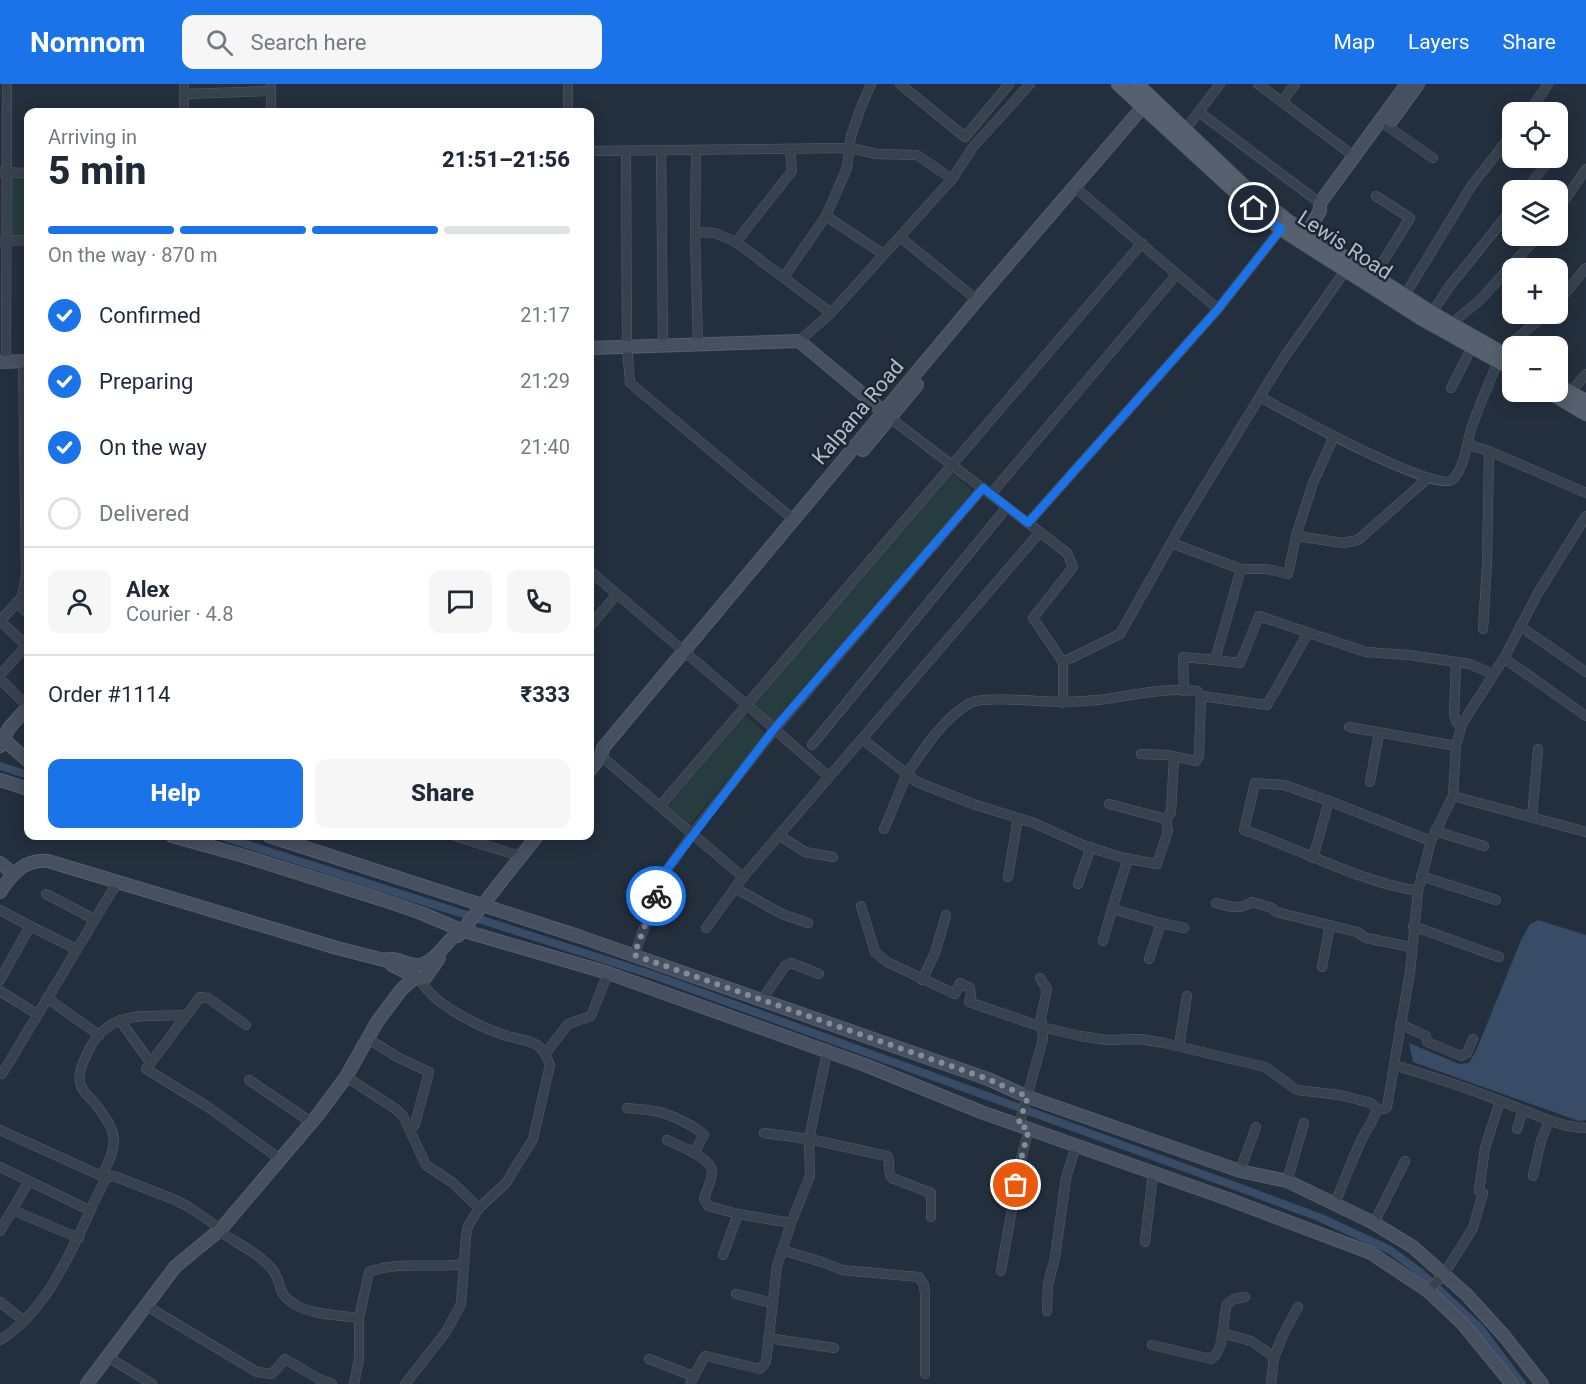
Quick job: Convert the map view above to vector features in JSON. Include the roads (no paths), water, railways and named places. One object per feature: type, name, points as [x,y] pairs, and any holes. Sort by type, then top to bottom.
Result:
[{"type":"main road","name":"Lewis Road","points":[[1118,84],[1185,130],[1266,205],[1306,234],[1502,356]]},
{"type":"main road","name":"Lewis Road","points":[[1137,84],[1150,104],[1240,196],[1281,229],[1424,320],[1472,347],[1502,356]]},
{"type":"main road","points":[[1570,393],[1586,402]]},
{"type":"main road","points":[[1566,402],[1586,414]]},
{"type":"street","points":[[7,84],[3,172],[3,362],[24,361]]},
{"type":"street","points":[[568,84],[568,108]]},
{"type":"street","points":[[784,277],[826,216],[847,168],[851,136],[871,84]]},
{"type":"street","points":[[900,84],[965,137],[1009,84]]},
{"type":"street","points":[[594,348],[799,342],[831,313],[952,179],[973,147],[1030,84]]},
{"type":"street","points":[[1185,130],[1220,84]]},
{"type":"street","points":[[1258,84],[1355,157]]},
{"type":"street","points":[[1282,102],[1295,84]]},
{"type":"street","points":[[1306,234],[1320,207],[1407,84]]},
{"type":"street","points":[[1199,112],[1320,207],[1327,208],[1418,84]]},
{"type":"street","points":[[1536,102],[1548,84]]},
{"type":"street","points":[[184,108],[184,89],[271,88],[271,108]]},
{"type":"street","name":"Kalpana Road","points":[[594,765],[601,756],[603,748],[686,654],[1150,104]]},
{"type":"street","name":"Kalpana Road","points":[[686,654],[794,520],[887,415],[977,300],[1150,104]]},
{"type":"street","points":[[1387,126],[1433,159]]},
{"type":"street","points":[[1405,295],[1472,185],[1502,147]]},
{"type":"street","points":[[594,151],[850,148],[877,154],[917,154],[952,179]]},
{"type":"street","points":[[736,242],[792,171],[790,150]]},
{"type":"street","points":[[661,151],[663,345]]},
{"type":"street","points":[[696,151],[695,232],[698,345]]},
{"type":"street","points":[[626,152],[627,346],[630,383],[794,520]]},
{"type":"street","points":[[1534,180],[1543,168]]},
{"type":"street","points":[[1568,195],[1586,169]]},
{"type":"street","points":[[3,172],[24,173]]},
{"type":"street","points":[[1078,190],[1218,309]]},
{"type":"street","points":[[1374,276],[1410,218],[1376,196]]},
{"type":"street","points":[[826,216],[884,254]]},
{"type":"street","points":[[1432,313],[1449,287],[1502,221]]},
{"type":"street","points":[[1028,523],[1218,309],[1281,229]]},
{"type":"street","points":[[695,232],[715,233],[736,242],[831,313]]},
{"type":"street","points":[[900,237],[977,300]]},
{"type":"street","points":[[3,241],[24,240]]},
{"type":"street","points":[[662,805],[1142,243]]},
{"type":"street","points":[[1450,324],[1480,300],[1530,246]]},
{"type":"street","points":[[1568,290],[1586,268]]},
{"type":"street","points":[[1063,662],[1120,634],[1170,543],[1299,334],[1345,271]]},
{"type":"street","points":[[634,955],[664,873],[774,729],[1177,274]]},
{"type":"street","points":[[1525,336],[1536,324]]},
{"type":"street","points":[[799,342],[887,415],[1067,553],[1073,567],[1033,618],[1063,662],[1063,703]]},
{"type":"street","points":[[1451,388],[1472,347]]},
{"type":"street","points":[[1260,397],[1391,463],[1428,478],[1446,482],[1456,474],[1469,445],[1471,430],[1502,361]]},
{"type":"street","points":[[1570,393],[1586,374]]},
{"type":"street","points":[[1170,543],[1241,569],[1266,569],[1288,574],[1296,536],[1313,483],[1334,436]]},
{"type":"street","points":[[1469,445],[1489,451],[1586,493]]},
{"type":"street","points":[[1482,629],[1487,564],[1489,451]]},
{"type":"street","points":[[1296,536],[1343,543],[1358,540],[1428,478]]},
{"type":"street","points":[[812,745],[1007,507]]},
{"type":"street","points":[[861,906],[875,952],[887,962],[955,994],[960,983],[970,988],[969,1002],[1042,1027],[1107,1040],[1140,1040],[1179,1046],[1265,1067],[1297,1090],[1340,1095],[1371,1103],[1377,1109],[1385,1109],[1410,972],[1413,926],[1421,876],[1435,831],[1453,796],[1456,746],[1462,724],[1504,658],[1538,593],[1586,516]]},
{"type":"street","points":[[706,928],[743,877],[1040,532]]},
{"type":"street","points":[[1215,660],[1241,569]]},
{"type":"street","points":[[594,574],[829,777]]},
{"type":"street","points":[[594,621],[617,594]]},
{"type":"street","points":[[22,597],[0,621],[24,642]]},
{"type":"street","points":[[1184,691],[1183,657],[1240,663],[1259,616],[1366,652],[1409,655],[1470,664],[1493,674]]},
{"type":"street","points":[[1521,626],[1586,672]]},
{"type":"street","points":[[884,829],[907,774],[924,748],[953,715],[973,701],[1063,703],[1158,691],[1184,691],[1197,692],[1202,696],[1267,705],[1308,633]]},
{"type":"street","points":[[24,650],[0,677],[24,703]]},
{"type":"street","points":[[1504,658],[1586,716]]},
{"type":"street","points":[[1456,662],[1454,715],[1457,723],[1462,724]]},
{"type":"street","points":[[1140,754],[1167,755],[1196,761],[1199,756],[1202,696]]},
{"type":"street","points":[[24,711],[1,741],[24,757]]},
{"type":"street","points":[[1349,728],[1456,746]]},
{"type":"street","points":[[1370,782],[1379,733]]},
{"type":"street","points":[[862,739],[917,782],[973,804],[1018,818],[1090,848],[1157,864],[1168,831],[1166,819],[1171,812],[1174,757]]},
{"type":"street","points":[[1532,817],[1538,749]]},
{"type":"street","points":[[601,756],[662,805],[743,877]]},
{"type":"street","points":[[0,780],[24,788]]},
{"type":"street","points":[[1418,891],[1389,886],[1313,858],[1284,844],[1244,831],[1254,783],[1284,785],[1431,841]]},
{"type":"street","points":[[1453,796],[1586,832]]},
{"type":"street","points":[[1313,858],[1329,801]]},
{"type":"street","points":[[1109,804],[1166,819]]},
{"type":"street","points":[[1008,877],[1018,818]]},
{"type":"street","points":[[1435,831],[1484,846]]},
{"type":"street","points":[[779,835],[805,852],[833,857]]},
{"type":"street","points":[[186,840],[244,856],[608,973],[904,1079],[981,1112],[1023,1123],[1076,1146],[1371,1253],[1430,1290],[1463,1324],[1512,1384]]},
{"type":"street","points":[[281,840],[479,907],[634,955],[988,1079],[1027,1100],[1240,1171],[1287,1181],[1374,1223],[1413,1247],[1442,1277],[1467,1295],[1542,1384]]},
{"type":"street","points":[[468,840],[520,856]]},
{"type":"street","points":[[415,975],[426,977],[431,967],[534,840]]},
{"type":"street","points":[[1078,884],[1090,848]]},
{"type":"street","points":[[1103,941],[1128,858]]},
{"type":"street","points":[[0,892],[13,873],[29,863],[48,861],[118,880],[258,925],[384,960],[392,958],[415,975],[431,995],[472,1020],[500,1033],[538,1046],[545,1054],[550,1065],[533,1138],[506,1183],[479,1208],[468,1226],[461,1304],[446,1332],[405,1384]]},
{"type":"street","points":[[0,863],[13,873]]},
{"type":"street","points":[[1421,876],[1496,900]]},
{"type":"street","points":[[0,1074],[118,880]]},
{"type":"street","points":[[735,888],[782,914],[808,924]]},
{"type":"street","points":[[46,894],[94,919]]},
{"type":"street","points":[[1216,903],[1234,908],[1244,907],[1252,902],[1272,908],[1276,912],[1357,932],[1366,938],[1411,947]]},
{"type":"street","points":[[1112,909],[1184,928]]},
{"type":"street","points":[[0,910],[76,949]]},
{"type":"street","points":[[922,980],[935,953],[946,915]]},
{"type":"street","points":[[1149,959],[1161,923]]},
{"type":"street","points":[[1322,967],[1330,925]]},
{"type":"street","points":[[0,981],[30,926]]},
{"type":"street","points":[[1413,926],[1499,957]]},
{"type":"street","points":[[761,1001],[785,966],[791,963],[819,974]]},
{"type":"street","points":[[545,1054],[568,1024],[591,1016],[608,973]]},
{"type":"street","points":[[87,1384],[175,1267],[220,1230],[311,1122],[346,1077],[389,1005],[415,975]]},
{"type":"street","points":[[1001,1271],[1020,1163],[1027,1100],[1043,1039],[1041,1017],[1047,989],[1040,978]]},
{"type":"street","points":[[0,991],[37,1014]]},
{"type":"street","points":[[246,1025],[203,996],[185,1015],[146,1069],[208,1107],[280,1159]]},
{"type":"street","points":[[1179,1046],[1187,996]]},
{"type":"street","points":[[46,998],[99,1035]]},
{"type":"street","points":[[0,1340],[17,1329],[24,1321],[70,1256],[113,1154],[114,1138],[104,1116],[82,1089],[80,1070],[84,1061],[99,1035],[109,1025],[120,1020],[185,1015]]},
{"type":"street","points":[[120,1020],[150,1062]]},
{"type":"street","points":[[1400,1024],[1426,1036],[1428,1041],[1461,1056],[1467,1053],[1473,1039]]},
{"type":"street","points":[[368,1038],[397,1057],[429,1072],[415,1124],[410,1131]]},
{"type":"street","points":[[649,1359],[692,1380],[706,1356],[760,1369],[766,1362],[777,1266],[810,1176],[809,1139],[827,1052]]},
{"type":"street","points":[[1394,1065],[1500,1101],[1549,1121],[1574,1128],[1586,1128]]},
{"type":"street","points":[[346,1077],[396,1109],[403,1116],[426,1165],[453,1183],[479,1208]]},
{"type":"street","points":[[249,1080],[311,1122]]},
{"type":"street","points":[[1430,1290],[1442,1277],[1473,1228],[1484,1193],[1479,1191],[1485,1148],[1500,1101]]},
{"type":"street","points":[[633,1109],[667,1113],[703,1133],[704,1139],[694,1153]]},
{"type":"street","points":[[1335,1204],[1355,1152],[1362,1137],[1372,1125],[1377,1109]]},
{"type":"street","points":[[1517,1129],[1523,1110]]},
{"type":"street","points":[[1533,1176],[1541,1141],[1549,1121]]},
{"type":"street","points":[[1287,1181],[1304,1123]]},
{"type":"street","points":[[1240,1171],[1256,1128]]},
{"type":"street","points":[[0,1130],[104,1177],[114,1176],[189,1207],[257,1255],[273,1270],[282,1295],[294,1304],[310,1310],[359,1318]]},
{"type":"street","points":[[764,1133],[809,1139],[887,1156],[889,1173],[892,1178],[931,1193],[931,1217]]},
{"type":"street","points":[[667,1140],[694,1153],[707,1162],[712,1170],[704,1199],[708,1206],[738,1214],[791,1223]]},
{"type":"street","points":[[1047,1311],[1048,1284],[1055,1258],[1066,1178],[1076,1146]]},
{"type":"street","points":[[1374,1223],[1405,1161]]},
{"type":"street","points":[[0,1167],[89,1210]]},
{"type":"street","points":[[1145,1242],[1153,1173]]},
{"type":"street","points":[[0,1231],[29,1181]]},
{"type":"street","points":[[12,1210],[79,1238]]},
{"type":"street","points":[[723,1255],[738,1214]]},
{"type":"street","points":[[782,1250],[842,1270],[919,1277],[924,1285],[925,1294],[925,1374]]},
{"type":"street","points":[[344,1384],[353,1384],[359,1359],[359,1318],[369,1272],[393,1265],[464,1264]]},
{"type":"street","points":[[736,1294],[772,1302]]},
{"type":"street","points":[[1152,1345],[1211,1359],[1216,1354],[1227,1304],[1234,1299],[1245,1297]]},
{"type":"street","points":[[0,1302],[24,1321]]},
{"type":"street","points":[[294,1304],[298,1315]]},
{"type":"street","points":[[145,1305],[257,1372],[272,1374],[285,1359],[332,1384]]},
{"type":"street","points":[[1273,1384],[1274,1357],[1298,1307]]},
{"type":"street","points":[[1222,1333],[1245,1339],[1274,1357]]},
{"type":"street","points":[[768,1338],[834,1348]]},
{"type":"street","points":[[108,1357],[152,1384]]},
{"type":"water","points":[[1538,920],[1586,935],[1586,1120],[1579,1121],[1413,1062],[1409,1043],[1459,1064],[1469,1063],[1522,938],[1530,924]]},
{"type":"waterway","points":[[0,766],[24,774]]},
{"type":"waterway","points":[[233,840],[656,976],[1321,1218],[1390,1250],[1421,1273],[1480,1328],[1522,1384]]}]
